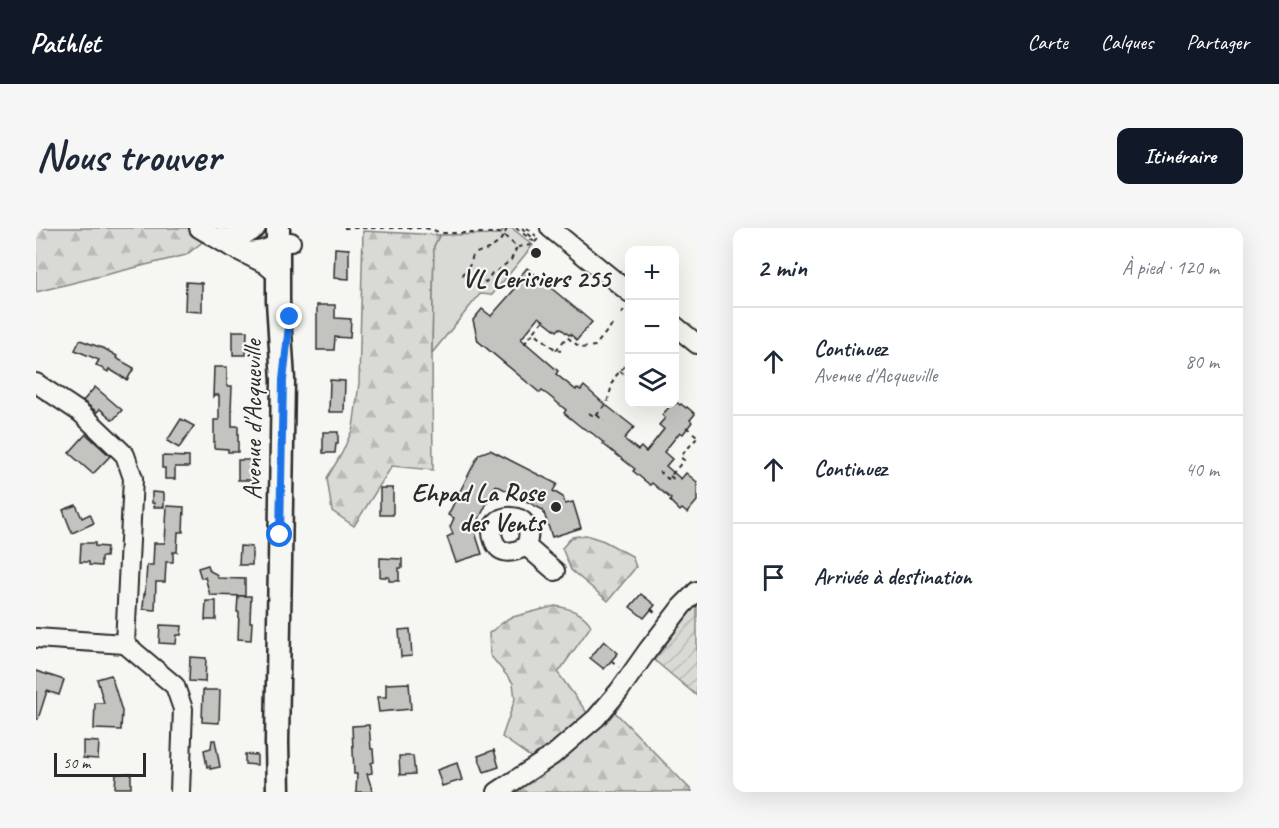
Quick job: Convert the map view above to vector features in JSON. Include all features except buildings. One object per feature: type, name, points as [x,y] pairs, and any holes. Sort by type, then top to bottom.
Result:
[{"type":"main road","name":"Avenue d'Acqueville","points":[[278,792],[283,380],[277,274],[285,235]]},
{"type":"main road","points":[[283,380],[290,324],[285,235]]},
{"type":"street","points":[[199,228],[265,264],[277,274]]},
{"type":"street","points":[[216,237],[234,238],[255,229],[272,236],[285,235]]},
{"type":"street","points":[[242,252],[260,251],[273,246],[285,235]]},
{"type":"street","points":[[542,235],[625,298]]},
{"type":"street","points":[[679,328],[697,344]]},
{"type":"street","points":[[36,383],[81,413],[125,454],[133,478],[125,644]]},
{"type":"street","points":[[526,546],[555,571]]},
{"type":"street","points":[[497,792],[553,755],[596,718],[682,606],[697,591]]},
{"type":"street","points":[[36,638],[125,644],[175,686],[183,709],[180,792]]},
{"type":"path","points":[[344,228],[425,228],[444,233],[501,232],[517,247],[532,246],[542,235],[527,228]]},
{"type":"path","points":[[507,228],[504,235],[491,248],[477,252],[473,256],[471,265],[464,272],[464,278],[486,282],[492,273],[511,260],[517,247]]},
{"type":"path","points":[[516,228],[533,241],[534,239],[522,228]]},
{"type":"path","points":[[621,314],[625,306]]},
{"type":"path","points":[[524,344],[543,321]]},
{"type":"path","points":[[556,350],[567,337],[581,348],[595,346],[615,321]]},
{"type":"path","points":[[534,332],[556,350],[561,351]]},
{"type":"path","points":[[597,415],[608,403],[614,378],[625,366]]},
{"type":"path","points":[[620,371],[625,375]]},
{"type":"path","points":[[589,413],[595,417],[597,415],[604,421]]},
{"type":"path","points":[[658,471],[668,479],[684,460],[680,457],[697,437],[686,427]]},
{"type":"path","points":[[670,476],[676,481]]},
{"type":"path","points":[[651,609],[659,616]]},
{"type":"path","points":[[612,661],[620,667]]},
{"type":"green space","points":[[36,228],[220,228],[186,255],[36,292]]},
{"type":"green space","points":[[504,228],[512,228],[533,245],[492,295],[480,294],[432,353],[434,246],[440,235],[501,234]]},
{"type":"green space","points":[[363,231],[440,235],[434,246],[433,470],[392,466],[354,526],[332,511],[327,478],[353,428],[359,383]]},
{"type":"green space","points":[[586,535],[604,541],[632,556],[636,567],[608,601],[571,570],[562,548],[572,537]]},
{"type":"green space","points":[[697,603],[697,696],[654,660]]},
{"type":"green space","points":[[555,606],[580,614],[591,626],[558,673],[588,714],[532,758],[502,737],[515,699],[513,683],[490,655],[489,633],[509,618]]},
{"type":"green space","points":[[613,710],[693,792],[511,792]]},
{"type":"place","name":"VL Cerisiers 255","points":[[536,253]]},
{"type":"place","name":"Ehpad La Rose des Vents","points":[[556,507]]},
{"type":"route","points":[[280,535],[283,380],[290,317]]}]
